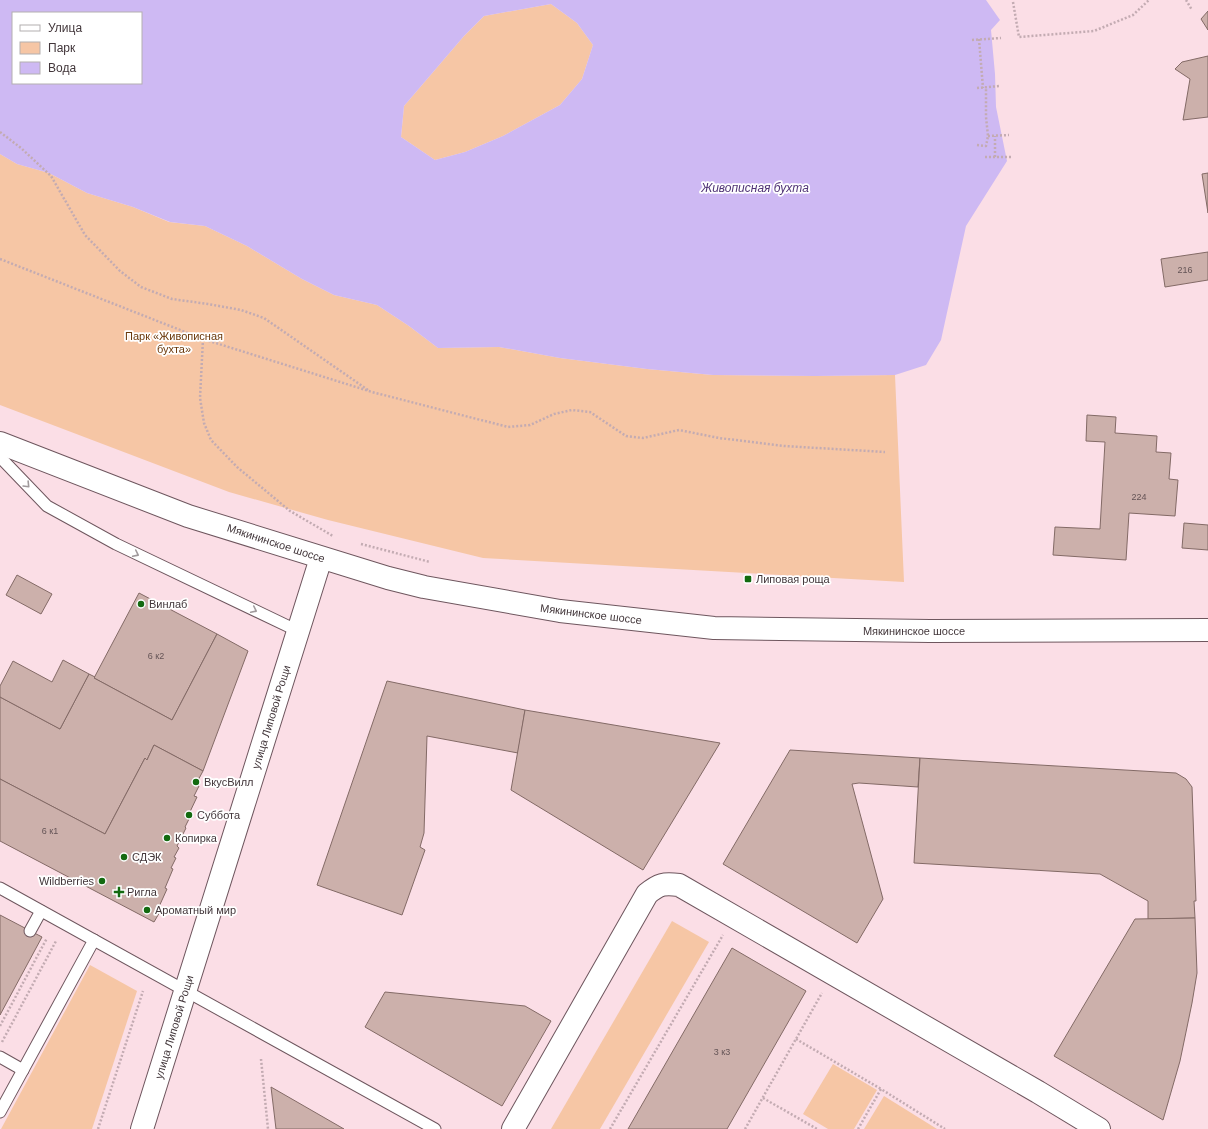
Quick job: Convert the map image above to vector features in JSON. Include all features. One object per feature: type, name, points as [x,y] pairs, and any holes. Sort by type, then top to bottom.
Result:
[{"type":"street","name":"Мякининское шоссе","points":[[0,443],[188,516],[321,558],[424,587],[560,611],[714,628],[930,631],[1208,630]]},
{"type":"street","name":"улица Липовой Рощи","points":[[142,1129],[321,558]]},
{"type":"street","points":[[513,1129],[647,894],[656,886],[668,883],[679,885],[1038,1092],[1099,1129]]},
{"type":"lane","points":[[0,457],[47,506],[116,544],[298,631]]},
{"type":"lane","points":[[0,888],[435,1129]]},
{"type":"lane","points":[[30,931],[41,911]]},
{"type":"lane","points":[[0,1112],[94,940]]},
{"type":"lane","points":[[0,1057],[23,1070]]},
{"type":"path","points":[[1013,2],[1019,37],[1094,31],[1133,16],[1149,0]]},
{"type":"path","points":[[1186,0],[1192,10]]},
{"type":"path","points":[[972,40],[1001,38]]},
{"type":"path","points":[[976,145],[986,146],[988,136],[985,88],[979,40]]},
{"type":"path","points":[[977,88],[1000,86]]},
{"type":"path","points":[[0,132],[21,148],[51,176],[85,234],[120,271],[141,287],[172,299],[241,310],[264,318],[372,392]]},
{"type":"path","points":[[988,136],[1009,135]]},
{"type":"path","points":[[995,157],[996,136]]},
{"type":"path","points":[[985,157],[1013,158]]},
{"type":"path","points":[[0,259],[203,339],[372,392],[508,427],[530,425],[554,414],[572,410],[590,412],[626,436],[643,438],[679,430],[719,438],[784,446],[886,452]]},
{"type":"path","points":[[203,339],[200,398],[204,423],[212,440],[238,468],[290,511],[336,538]]},
{"type":"path","points":[[358,543],[430,562]]},
{"type":"path","points":[[610,1129],[725,931]]},
{"type":"path","points":[[0,1026],[48,937]]},
{"type":"path","points":[[0,1046],[56,942]]},
{"type":"path","points":[[98,1129],[143,991]]},
{"type":"path","points":[[745,1129],[824,991]]},
{"type":"path","points":[[796,1039],[945,1129]]},
{"type":"path","points":[[261,1059],[268,1129]]},
{"type":"path","points":[[858,1129],[881,1089]]},
{"type":"path","points":[[763,1098],[817,1129]]},
{"type":"green space","points":[[551,4],[577,23],[593,45],[582,79],[560,105],[503,136],[465,152],[435,160],[401,137],[404,106],[464,36],[484,16]]},
{"type":"green space","name":"Парк «Живописная бухта»","points":[[0,154],[17,164],[49,173],[87,193],[133,207],[169,222],[205,226],[247,246],[302,279],[334,295],[377,305],[409,326],[438,348],[499,347],[560,358],[647,369],[713,375],[895,375],[904,582],[483,558],[328,520],[229,492],[0,405]]},
{"type":"green space","points":[[672,921],[709,942],[600,1129],[551,1129]]},
{"type":"green space","points":[[90,965],[137,991],[92,1129],[1,1129]]},
{"type":"green space","points":[[833,1064],[877,1090],[854,1129],[828,1129],[803,1114]]},
{"type":"green space","points":[[884,1096],[937,1129],[864,1129]]},
{"type":"water","name":"Живописная бухта","points":[[0,0],[986,0],[1000,20],[991,30],[996,107],[1007,161],[966,226],[941,340],[926,365],[895,375],[713,375],[647,369],[560,358],[499,347],[438,348],[409,326],[377,305],[334,295],[302,279],[247,246],[205,226],[170,222],[133,207],[87,193],[49,173],[17,164],[0,154]],"holes":[[[551,4],[577,23],[593,45],[582,79],[560,105],[503,136],[465,152],[435,160],[401,137],[404,106],[464,36],[484,16]]]},
{"type":"building","points":[[1208,11],[1208,30],[1201,19]]},
{"type":"building","points":[[1208,56],[1208,117],[1183,120],[1190,79],[1175,69],[1182,62]]},
{"type":"building","points":[[1208,173],[1208,213],[1202,174]]},
{"type":"building","points":[[1208,252],[1208,280],[1165,287],[1161,259]]},
{"type":"building","points":[[1087,415],[1116,417],[1115,433],[1157,436],[1156,452],[1171,453],[1169,479],[1178,480],[1175,516],[1129,513],[1126,560],[1053,555],[1055,527],[1100,529],[1105,442],[1086,441]]},
{"type":"building","points":[[1184,523],[1208,525],[1208,550],[1182,548]]},
{"type":"building","points":[[17,575],[52,594],[41,614],[6,595]]},
{"type":"building","points":[[139,593],[217,634],[172,720],[94,678]]},
{"type":"building","points":[[217,634],[248,651],[203,771],[154,745],[147,760],[145,758],[105,834],[0,779],[0,697],[60,729],[89,674],[172,720]]},
{"type":"building","points":[[63,660],[89,674],[60,729],[0,697],[0,686],[13,661],[52,682]]},
{"type":"building","points":[[387,681],[525,710],[518,753],[427,736],[424,833],[420,847],[425,850],[402,915],[317,885]]},
{"type":"building","points":[[525,710],[720,743],[643,870],[511,790]]},
{"type":"building","points":[[154,745],[203,771],[196,784],[199,786],[194,796],[197,797],[188,816],[190,817],[185,827],[186,828],[177,846],[179,848],[174,857],[176,858],[171,868],[173,869],[165,888],[167,889],[158,909],[161,910],[154,922],[0,841],[0,779],[105,834],[145,758],[147,760]]},
{"type":"building","points":[[790,750],[920,758],[918,787],[859,783],[852,784],[883,899],[857,943],[723,864]]},
{"type":"building","points":[[920,758],[1176,773],[1186,779],[1192,787],[1196,901],[1194,901],[1195,918],[1148,919],[1148,901],[1100,874],[914,863]]},
{"type":"building","points":[[0,915],[42,937],[0,1015]]},
{"type":"building","points":[[1195,918],[1197,973],[1180,1061],[1163,1120],[1054,1056],[1135,919]]},
{"type":"building","points":[[732,948],[806,991],[727,1129],[628,1129]]},
{"type":"building","points":[[385,992],[525,1006],[551,1021],[502,1106],[365,1027]]},
{"type":"building","points":[[271,1087],[344,1129],[276,1129]]},
{"type":"place","name":"Липовая роща","points":[[748,579]]},
{"type":"place","name":"Винлаб","points":[[141,604]]},
{"type":"place","name":"ВкусВилл","points":[[196,782]]},
{"type":"place","name":"Суббота","points":[[189,815]]},
{"type":"place","name":"Копирка","points":[[167,838]]},
{"type":"place","name":"СДЭК","points":[[124,857]]},
{"type":"place","name":"Wildberries","points":[[102,881]]},
{"type":"place","name":"Ригла","points":[[119,892]]},
{"type":"place","name":"Ароматный мир","points":[[147,910]]}]
